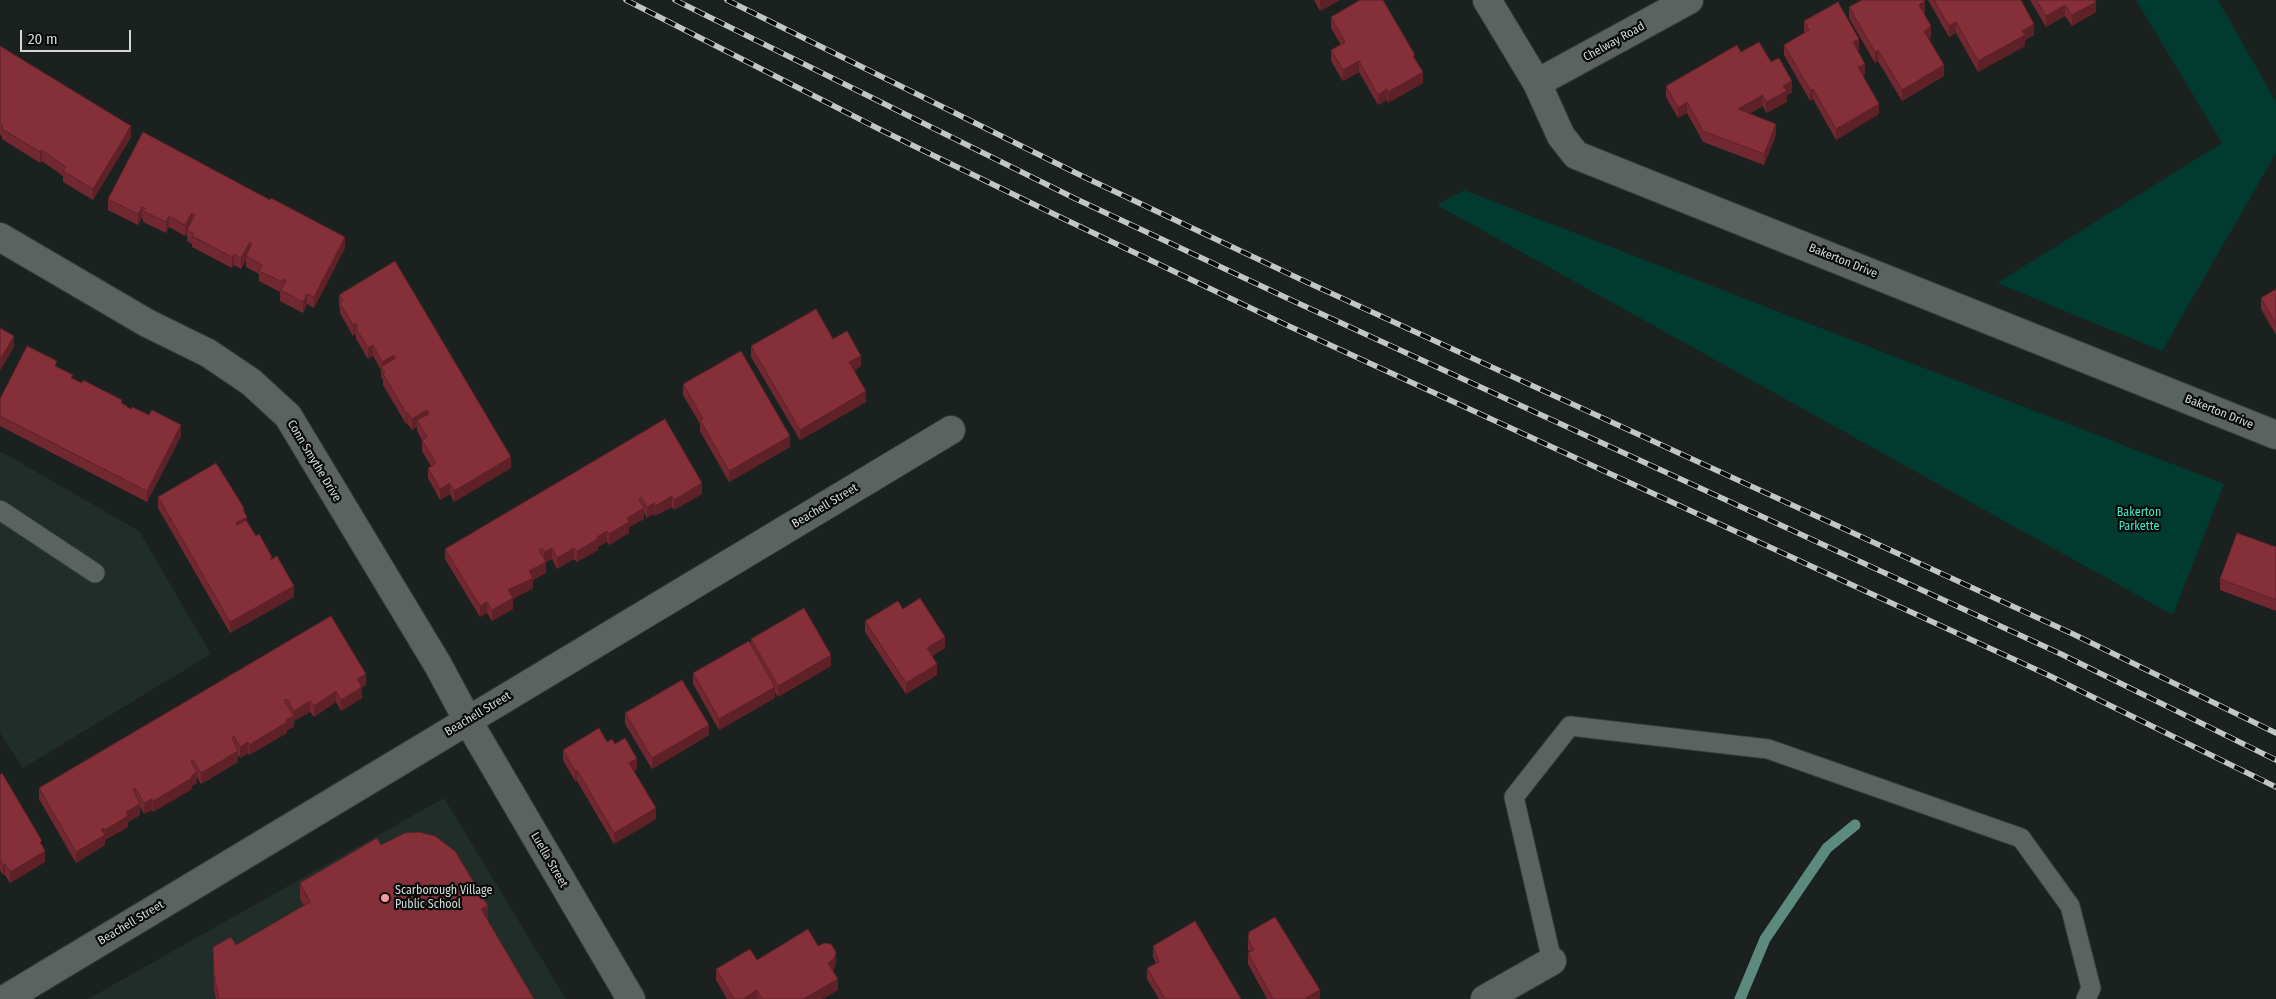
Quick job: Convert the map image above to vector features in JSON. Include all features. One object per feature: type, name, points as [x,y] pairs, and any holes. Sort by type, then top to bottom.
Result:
[{"type":"street","name":"Bakerton Drive","points":[[1487,0],[1537,83],[1561,136],[1576,155],[2276,435]]},
{"type":"street","name":"Chelway Road","points":[[1537,83],[1689,0]]},
{"type":"street","name":"Conn Smythe Drive","points":[[0,237],[147,323],[208,353],[251,382],[288,416],[438,665],[468,721]]},
{"type":"street","name":"Beachell Street","points":[[5,999],[951,430]]},
{"type":"street","name":"Luella Street","points":[[468,721],[631,999]]},
{"type":"street","points":[[1485,999],[1552,961]]},
{"type":"lane","points":[[0,510],[95,573]]},
{"type":"lane","points":[[1552,961],[1514,797],[1570,726],[1768,749],[2021,838],[2070,906],[2091,988],[2086,999]]},
{"type":"shaded area","points":[[0,451],[139,531],[211,654],[23,768],[0,733]]},
{"type":"shaded area","name":"Scarborough Village Public School","points":[[444,798],[566,999],[88,999]]},
{"type":"green space","points":[[2136,0],[2218,0],[2276,102],[2276,153],[2162,351],[1997,283],[2222,143]]},
{"type":"green space","name":"Bakerton Parkette","points":[[1464,190],[2224,484],[2173,615],[1437,205]]},
{"type":"building","points":[[1360,0],[1383,0],[1423,72],[1388,92],[1387,89],[1378,95],[1359,61],[1343,70],[1331,50],[1345,42],[1331,17]]},
{"type":"building","points":[[1862,0],[1924,0],[1919,5],[1931,26],[1924,31],[1944,65],[1902,90],[1878,50],[1875,52],[1849,7]]},
{"type":"building","points":[[1934,0],[2021,0],[2034,24],[2022,31],[2025,35],[1978,61],[1956,22],[1949,26]]},
{"type":"building","points":[[2036,0],[2095,0],[2096,2],[2072,15],[2065,5],[2046,16]]},
{"type":"building","points":[[1838,2],[1859,39],[1853,42],[1865,64],[1858,67],[1879,104],[1836,129],[1813,89],[1810,90],[1784,45],[1809,30],[1804,21]]},
{"type":"building","points":[[1759,42],[1771,62],[1779,58],[1792,81],[1783,86],[1787,91],[1766,102],[1763,95],[1738,109],[1776,124],[1764,154],[1703,131],[1687,102],[1678,108],[1666,86],[1737,45],[1741,52]]},
{"type":"building","points":[[0,46],[131,126],[93,189],[63,171],[66,167],[42,150],[40,152],[2,129],[3,126],[0,124]]},
{"type":"building","points":[[143,132],[270,200],[271,198],[345,237],[314,297],[307,294],[303,302],[280,290],[286,281],[283,279],[282,282],[259,271],[262,265],[246,256],[252,243],[250,242],[241,258],[234,254],[232,257],[192,236],[194,234],[187,230],[195,215],[192,213],[185,225],[169,216],[166,222],[143,211],[145,208],[142,207],[138,214],[108,199]]},
{"type":"building","points":[[395,261],[511,457],[454,491],[450,483],[440,489],[428,468],[436,463],[422,440],[427,437],[417,420],[429,414],[427,410],[412,419],[406,413],[383,374],[385,373],[381,367],[396,358],[394,355],[382,362],[373,345],[368,348],[356,328],[358,327],[355,323],[353,325],[340,303],[343,301],[339,295]]},
{"type":"building","points":[[2276,289],[2276,324],[2261,298]]},
{"type":"building","points":[[816,309],[833,339],[847,331],[861,356],[849,362],[866,391],[800,430],[751,346]]},
{"type":"building","points":[[0,328],[14,336],[0,360]]},
{"type":"building","points":[[27,346],[57,361],[55,366],[73,375],[71,378],[82,383],[83,380],[122,400],[121,403],[127,407],[131,409],[132,407],[149,415],[152,410],[181,425],[147,491],[0,416],[0,399]]},
{"type":"building","points":[[741,351],[790,436],[729,471],[700,420],[703,419],[683,384]]},
{"type":"building","points":[[665,419],[702,483],[674,500],[672,496],[655,506],[654,503],[647,507],[641,497],[639,499],[644,508],[627,518],[629,522],[609,534],[607,531],[597,537],[598,539],[577,551],[574,548],[557,558],[552,548],[544,552],[542,548],[539,550],[546,562],[529,571],[533,578],[508,590],[513,598],[492,610],[487,602],[480,606],[445,549]]},
{"type":"building","points":[[216,463],[244,508],[247,517],[236,523],[237,525],[246,520],[256,536],[259,534],[272,557],[270,560],[277,556],[294,586],[230,622],[158,497]]},
{"type":"building","points":[[2237,533],[2276,547],[2276,600],[2220,579]]},
{"type":"building","points":[[920,598],[945,637],[927,648],[937,664],[906,683],[865,621],[898,601],[903,609]]},
{"type":"building","points":[[804,608],[831,655],[778,686],[751,639]]},
{"type":"building","points":[[331,616],[366,674],[357,679],[362,687],[341,700],[336,691],[314,706],[310,701],[294,711],[287,699],[284,700],[294,716],[286,720],[287,722],[249,745],[248,742],[240,747],[234,736],[232,738],[238,751],[201,773],[193,760],[191,761],[197,772],[191,776],[192,778],[153,801],[152,799],[144,803],[135,788],[133,789],[140,804],[126,812],[128,816],[105,830],[104,828],[101,829],[105,835],[76,852],[39,788]]},
{"type":"building","points":[[749,641],[775,687],[719,719],[693,673]]},
{"type":"building","points":[[682,680],[709,725],[652,758],[625,713]]},
{"type":"building","points":[[599,728],[607,742],[612,739],[615,744],[625,738],[637,759],[629,763],[656,808],[614,833],[563,750]]},
{"type":"building","points":[[2,773],[42,841],[40,842],[45,851],[10,872],[0,859],[0,775]]},
{"type":"building","name":"Scarborough Village Public School","points":[[419,832],[435,836],[455,851],[488,906],[481,909],[534,999],[219,999],[214,974],[213,947],[231,937],[236,945],[310,902],[300,883],[377,838],[381,845],[405,833]]},
{"type":"building","points":[[1275,917],[1320,990],[1304,999],[1273,999],[1248,953],[1254,950],[1248,939],[1249,932]]},
{"type":"building","points":[[1195,921],[1241,999],[1165,999],[1147,968],[1159,962],[1153,946]]},
{"type":"building","points":[[808,929],[818,946],[824,943],[831,944],[836,952],[834,959],[828,963],[838,979],[803,999],[762,999],[757,990],[743,999],[734,999],[716,969],[750,949],[757,960]]},
{"type":"waterway","points":[[1740,999],[1765,939],[1827,848],[1855,825]]},
{"type":"railway","points":[[626,0],[881,130],[1280,322],[2048,675],[2276,787]]},
{"type":"railway","points":[[675,0],[1074,198],[1289,299],[2061,654],[2276,760]]},
{"type":"railway","points":[[727,0],[1084,177],[1300,279],[2073,634],[2276,733]]},
{"type":"place","name":"Scarborough Village Public School","points":[[385,898]]}]
